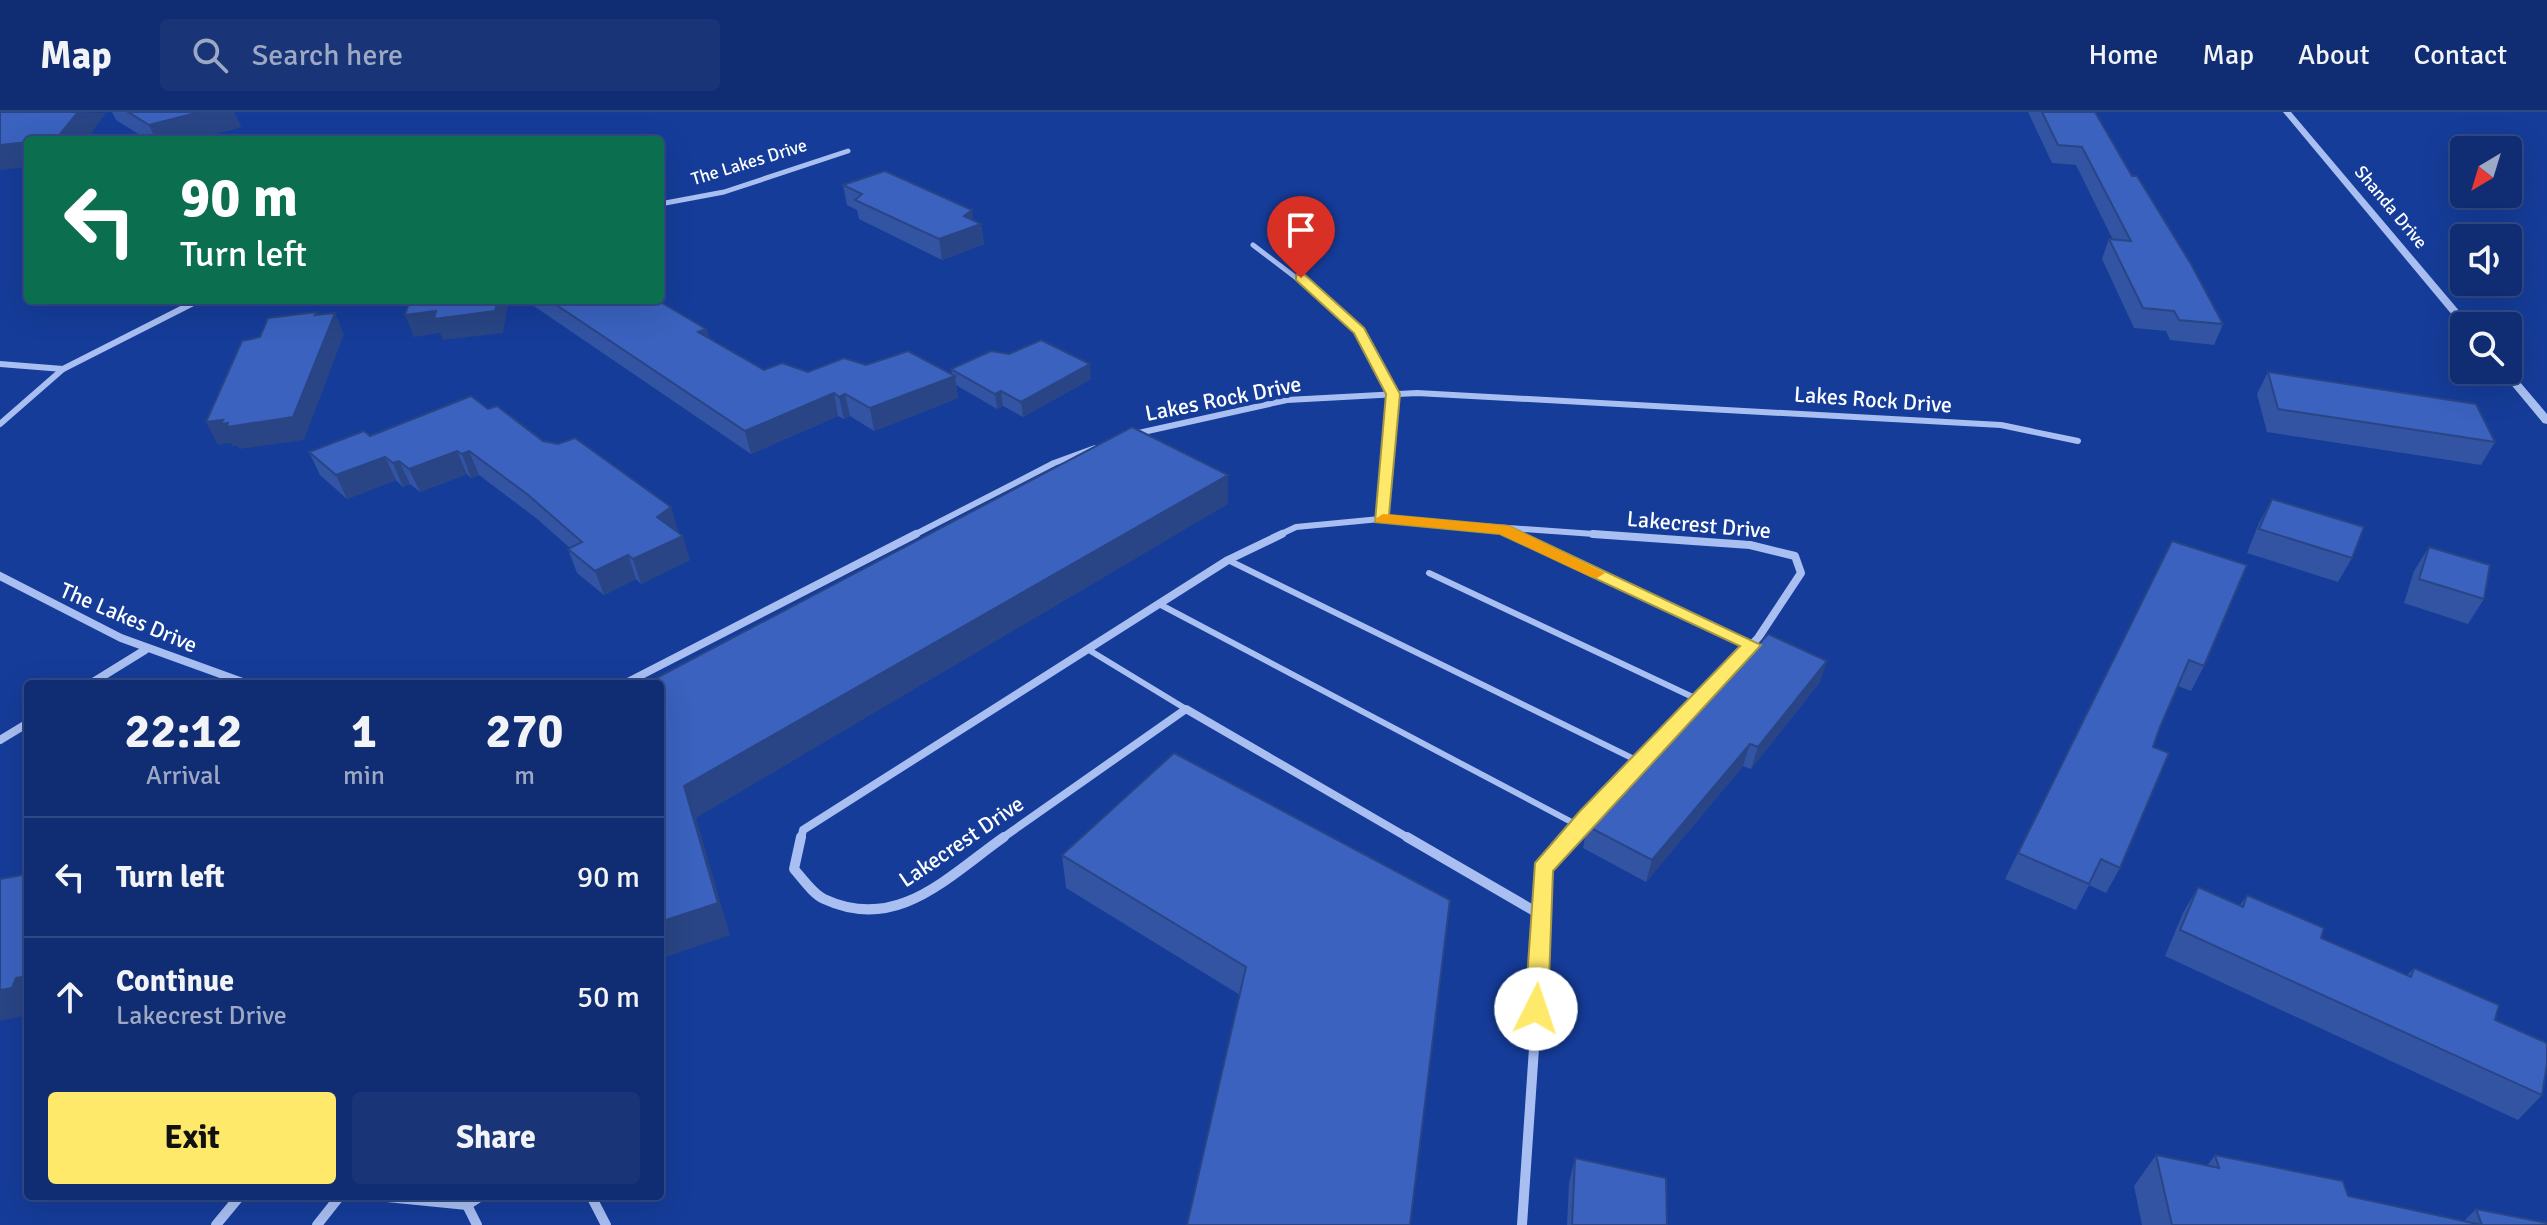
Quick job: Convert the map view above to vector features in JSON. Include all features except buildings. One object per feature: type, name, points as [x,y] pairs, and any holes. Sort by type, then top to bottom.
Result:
[{"type":"street","name":"Shanda Drive","points":[[2287,112],[2455,312]]},
{"type":"street","name":"The Lakes Drive","points":[[664,203],[724,192],[848,151]]},
{"type":"street","points":[[1253,245],[1301,278],[1359,331],[1393,394],[1380,519]]},
{"type":"street","points":[[0,424],[63,369],[191,304]]},
{"type":"street","points":[[0,364],[63,369]]},
{"type":"street","points":[[2516,384],[2547,421]]},
{"type":"street","name":"Lakes Rock Drive","points":[[1122,438],[1150,428],[1287,400],[1393,394],[1631,402],[2001,425],[2078,441]]},
{"type":"street","points":[[632,680],[1054,463],[1109,443]]},
{"type":"street","name":"Lakecrest Drive","points":[[1186,709],[911,902],[877,912],[822,899],[794,869],[803,830],[1228,560],[1296,527],[1380,519],[1750,545],[1795,556],[1801,573],[1752,645],[1579,826],[1542,869],[1543,916],[1522,1225]]},
{"type":"street","name":"The Lakes Drive","points":[[0,576],[57,611],[145,650],[236,680]]},
{"type":"street","points":[[96,680],[145,650]]},
{"type":"street","points":[[1186,709],[1543,916]]},
{"type":"street","points":[[0,740],[24,725]]},
{"type":"street","points":[[216,1225],[237,1200]]},
{"type":"street","points":[[317,1225],[337,1200]]},
{"type":"street","points":[[417,1200],[467,1205],[475,1200]]},
{"type":"street","points":[[593,1200],[606,1225]]},
{"type":"street","points":[[467,1205],[477,1225]]},
{"type":"lane","points":[[1503,530],[1752,645]]},
{"type":"lane","points":[[1228,560],[1640,762]]},
{"type":"lane","points":[[1429,573],[1699,700]]},
{"type":"lane","points":[[1161,605],[1579,826]]},
{"type":"lane","points":[[1089,650],[1186,709]]},
{"type":"slow traffic","points":[[1383,519],[1503,530],[1597,573]]},
{"type":"route","points":[[1301,278],[1359,331],[1393,394],[1380,519],[1503,530],[1752,645],[1588,816],[1542,869],[1543,916],[1536,1009]]}]
